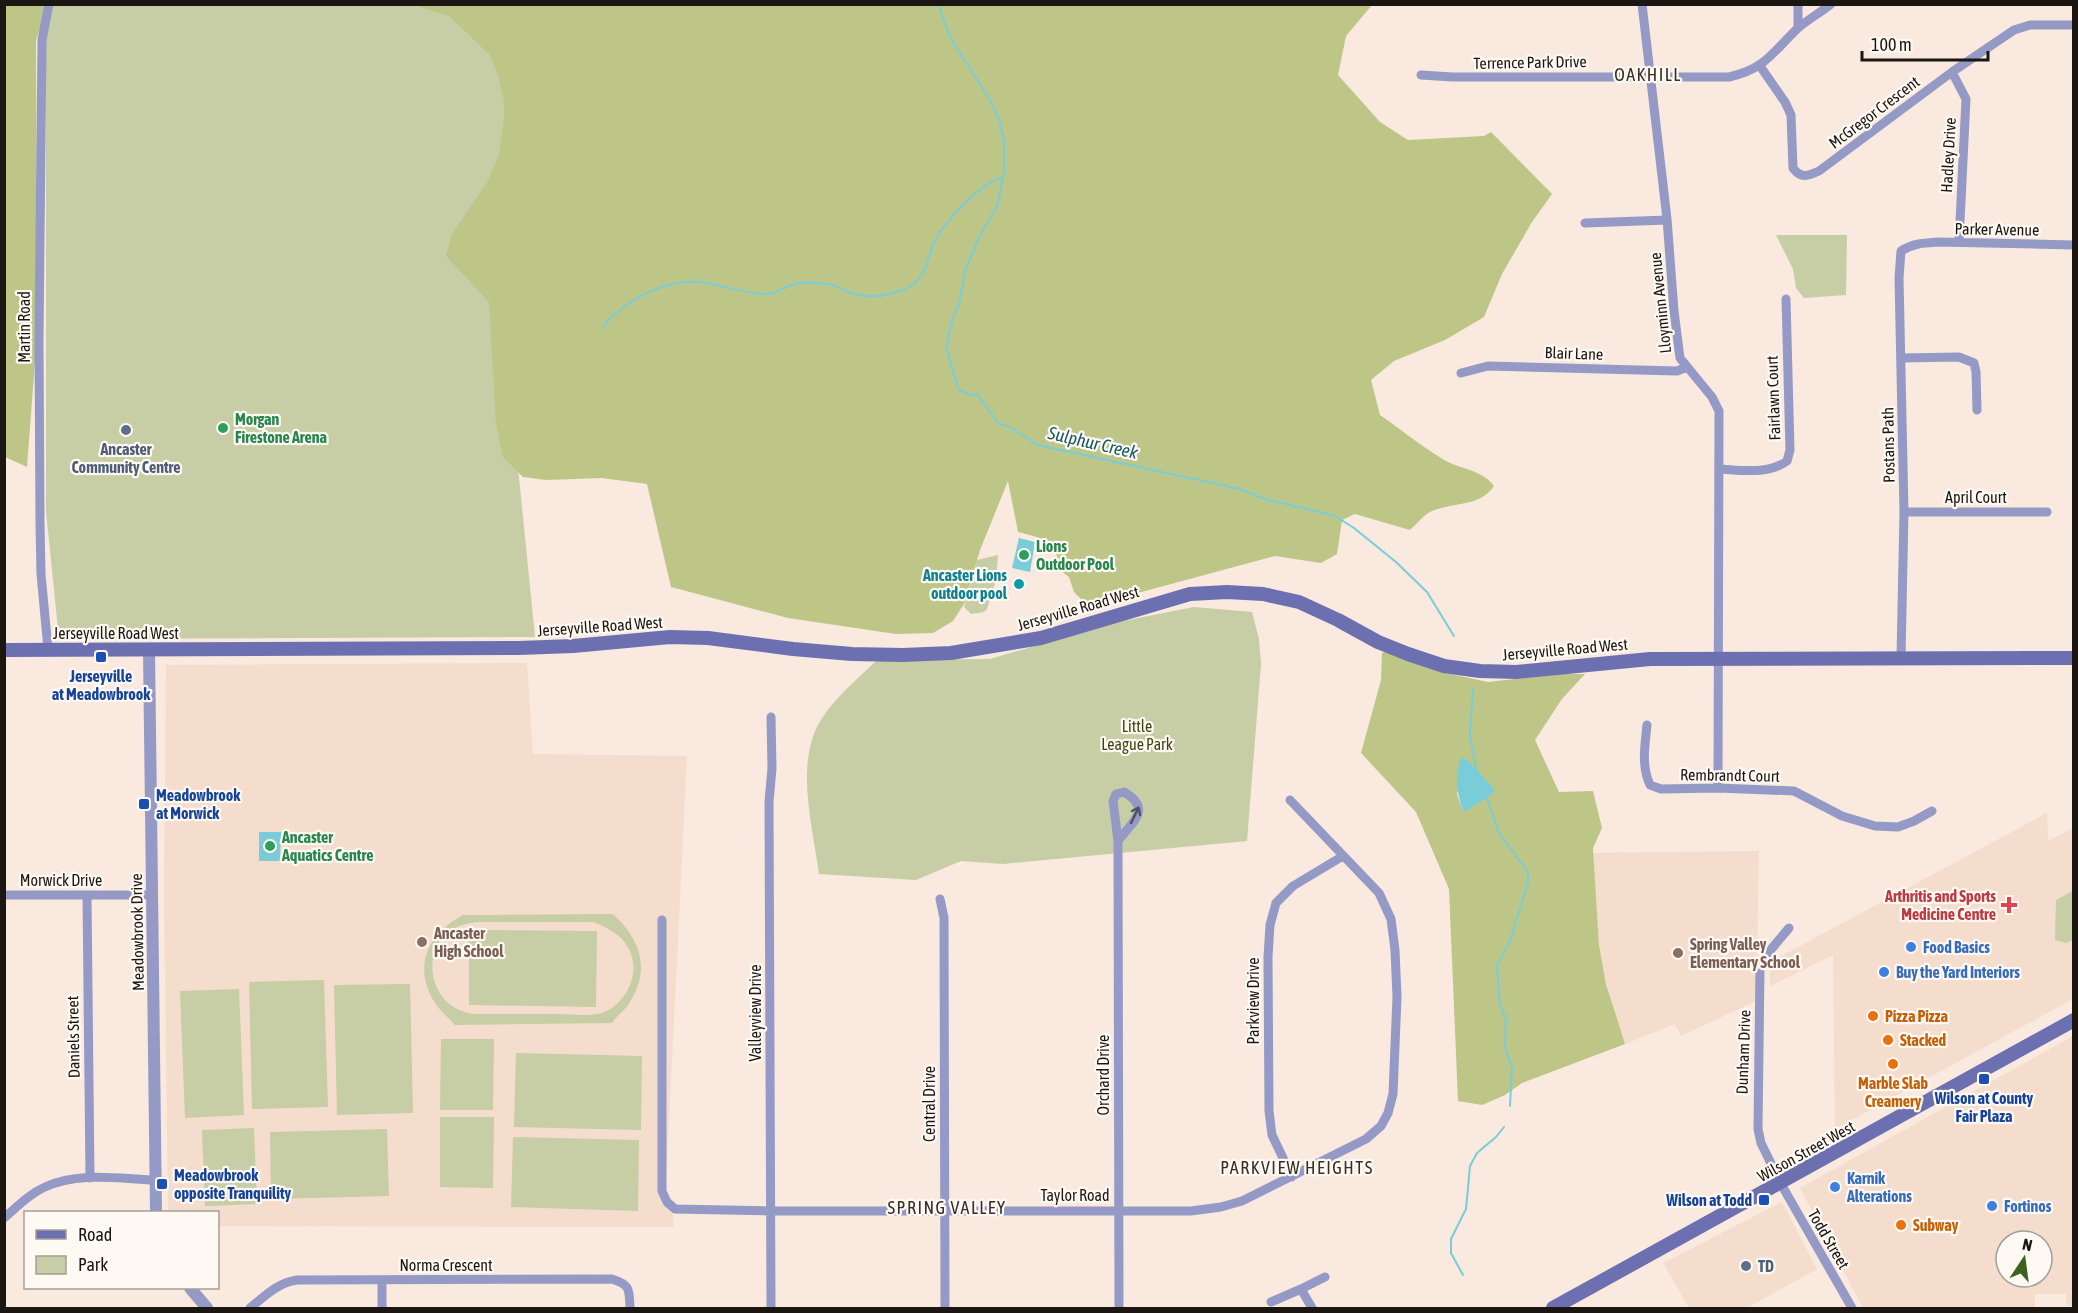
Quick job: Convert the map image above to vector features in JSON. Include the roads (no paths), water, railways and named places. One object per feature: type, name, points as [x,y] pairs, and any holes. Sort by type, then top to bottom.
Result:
[{"type":"main road","name":"Jerseyville Road West","points":[[4,650],[519,648],[573,646],[670,637],[708,638],[852,654],[951,653],[1041,638],[1190,594],[1227,592],[1263,594],[1299,602],[1378,642],[1408,654],[1444,666],[1471,670],[1516,672],[1650,659],[2073,658]]},
{"type":"main road","name":"Wilson Street West","points":[[1553,1308],[1781,1184],[2073,1020]]},
{"type":"street","name":"Martin Road","points":[[48,649],[41,574],[39,341],[42,40],[49,4]]},
{"type":"street","name":"Lloyminn Avenue","points":[[1642,4],[1680,357],[1712,397],[1719,411],[1718,788]]},
{"type":"street","points":[[1798,4],[1798,28]]},
{"type":"street","name":"Terrence Park Drive","points":[[1420,75],[1729,77],[1747,73],[1760,66],[1798,28],[1831,4]]},
{"type":"street","name":"McGregor Crescent","points":[[1760,66],[1785,102],[1791,115],[1793,168],[1798,174],[1807,177],[1819,171],[1952,72],[2014,30],[2030,25],[2073,25]]},
{"type":"street","name":"Hadley Drive","points":[[1952,72],[1966,99],[1959,242]]},
{"type":"street","points":[[1585,223],[1667,220]]},
{"type":"street","name":"Parker Avenue","points":[[1919,244],[1959,242],[2073,245]]},
{"type":"street","name":"Postans Path","points":[[1901,657],[1904,512],[1899,278],[1901,251],[1908,246],[1919,244]]},
{"type":"street","name":"Fairlawn Court","points":[[1719,469],[1766,470],[1778,468],[1787,461],[1790,450],[1786,299]]},
{"type":"street","points":[[1901,358],[1959,357],[1974,363],[1977,410]]},
{"type":"street","name":"Blair Lane","points":[[1461,373],[1488,366],[1677,371],[1687,367]]},
{"type":"street","name":"April Court","points":[[1904,512],[2047,512]]},
{"type":"street","name":"Meadowbrook Drive","points":[[149,650],[156,1211]]},
{"type":"street","name":"Valleyview Drive","points":[[771,717],[772,768],[769,802],[771,1308]]},
{"type":"street","name":"Rembrandt Court","points":[[1647,725],[1645,774],[1650,785],[1661,789],[1718,788],[1794,791],[1842,816],[1875,826],[1898,826],[1914,821],[1932,811]]},
{"type":"street","name":"Orchard Drive","points":[[1118,841],[1138,813],[1140,806],[1136,799],[1124,792],[1116,794],[1113,801],[1118,841],[1119,1308]]},
{"type":"street","name":"Taylor Road","points":[[662,920],[662,1191],[667,1202],[675,1209],[770,1211],[1191,1210],[1221,1207],[1242,1201],[1366,1139],[1382,1126],[1393,1094],[1397,997],[1391,919],[1378,893],[1290,800]]},
{"type":"street","name":"Parkview Drive","points":[[1292,1177],[1272,1135],[1269,1111],[1268,957],[1270,925],[1276,903],[1293,886],[1343,856]]},
{"type":"street","name":"Morwick Drive","points":[[4,895],[153,895]]},
{"type":"street","name":"Daniels Street","points":[[87,895],[90,1178]]},
{"type":"street","name":"Central Drive","points":[[940,899],[944,918],[945,1308]]},
{"type":"street","name":"Dunham Drive","points":[[1781,1184],[1761,1143],[1758,1129],[1760,967],[1762,960],[1789,928]]},
{"type":"street","points":[[4,1218],[45,1186],[63,1181],[90,1178],[156,1180]]},
{"type":"street","name":"Todd Street","points":[[1781,1184],[1852,1308]]},
{"type":"street","points":[[1271,1302],[1325,1277]]},
{"type":"street","name":"Norma Crescent","points":[[250,1308],[287,1281],[612,1279],[624,1282],[629,1292],[630,1308]]},
{"type":"street","points":[[382,1281],[382,1308]]},
{"type":"street","points":[[192,1289],[207,1308]]},
{"type":"street","points":[[1301,1290],[1312,1308]]},
{"type":"water","name":"Lions Outdoor Pool","points":[[1019,538],[1035,542],[1030,572],[1012,568]]},
{"type":"water","points":[[1461,758],[1466,759],[1495,790],[1487,798],[1463,812],[1457,785]]},
{"type":"water","name":"Ancaster Aquatics Centre","points":[[259,832],[281,832],[280,861],[259,861]]},
{"type":"waterway","name":"Sulphur Creek","points":[[938,4],[951,39],[990,100],[999,119],[1004,141],[1004,171],[998,204],[979,237],[966,268],[959,304],[946,347],[958,388],[974,396],[977,394],[999,424],[1010,427],[1038,445],[1240,489],[1265,499],[1335,516],[1354,528],[1396,562],[1427,592],[1454,636]]},
{"type":"waterway","points":[[602,327],[623,307],[636,299],[663,286],[678,283],[707,283],[765,294],[804,283],[831,285],[853,294],[866,296],[884,295],[902,290],[914,284],[920,277],[936,239],[956,213],[985,186],[1001,178]]},
{"type":"waterway","name":"Sulphur Creek","points":[[1473,688],[1470,736],[1477,773]]},
{"type":"waterway","points":[[1487,798],[1499,833],[1528,872],[1528,883],[1510,941],[1497,966],[1500,1005],[1506,1019],[1505,1048],[1512,1067],[1510,1106]]},
{"type":"waterway","points":[[1463,1275],[1451,1253],[1451,1239],[1466,1209],[1470,1166],[1477,1153],[1504,1127]]},
{"type":"place","name":"Morgan Firestone Arena","points":[[223,428]]},
{"type":"place","name":"Ancaster Community Centre","points":[[126,430]]},
{"type":"place","name":"Lions Outdoor Pool","points":[[1024,555]]},
{"type":"place","name":"Ancaster Lions outdoor pool","points":[[1019,584]]},
{"type":"place","name":"Jerseyville at Meadowbrook","points":[[101,657]]},
{"type":"place","name":"Meadowbrook at Morwick","points":[[144,804]]},
{"type":"place","name":"Ancaster Aquatics Centre","points":[[270,846]]},
{"type":"place","name":"Arthritis and Sports Medicine Centre","points":[[2009,905]]},
{"type":"place","name":"Ancaster High School","points":[[422,942]]},
{"type":"place","name":"Food Basics","points":[[1911,947]]},
{"type":"place","name":"Spring Valley Elementary School","points":[[1678,953]]},
{"type":"place","name":"Buy the Yard Interiors","points":[[1884,972]]},
{"type":"place","name":"Pizza Pizza","points":[[1873,1016]]},
{"type":"place","name":"Stacked","points":[[1888,1040]]},
{"type":"place","name":"Marble Slab Creamery","points":[[1893,1064]]},
{"type":"place","name":"Wilson at County Fair Plaza","points":[[1984,1079]]},
{"type":"place","name":"Meadowbrook opposite Tranquility","points":[[162,1184]]},
{"type":"place","name":"Karnik Alterations","points":[[1835,1187]]},
{"type":"place","name":"Wilson at Todd","points":[[1764,1200]]},
{"type":"place","name":"Fortinos","points":[[1992,1206]]},
{"type":"place","name":"Subway","points":[[1901,1225]]},
{"type":"place","name":"TD","points":[[1746,1266]]},
{"type":"district","name":"OAKHILL","points":[[1648,75]]},
{"type":"district","name":"PARKVIEW HEIGHTS","points":[[1297,1168]]},
{"type":"district","name":"SPRING VALLEY","points":[[947,1208]]},
{"type":"park label","name":"Little League Park","points":[[1137,735]]}]
